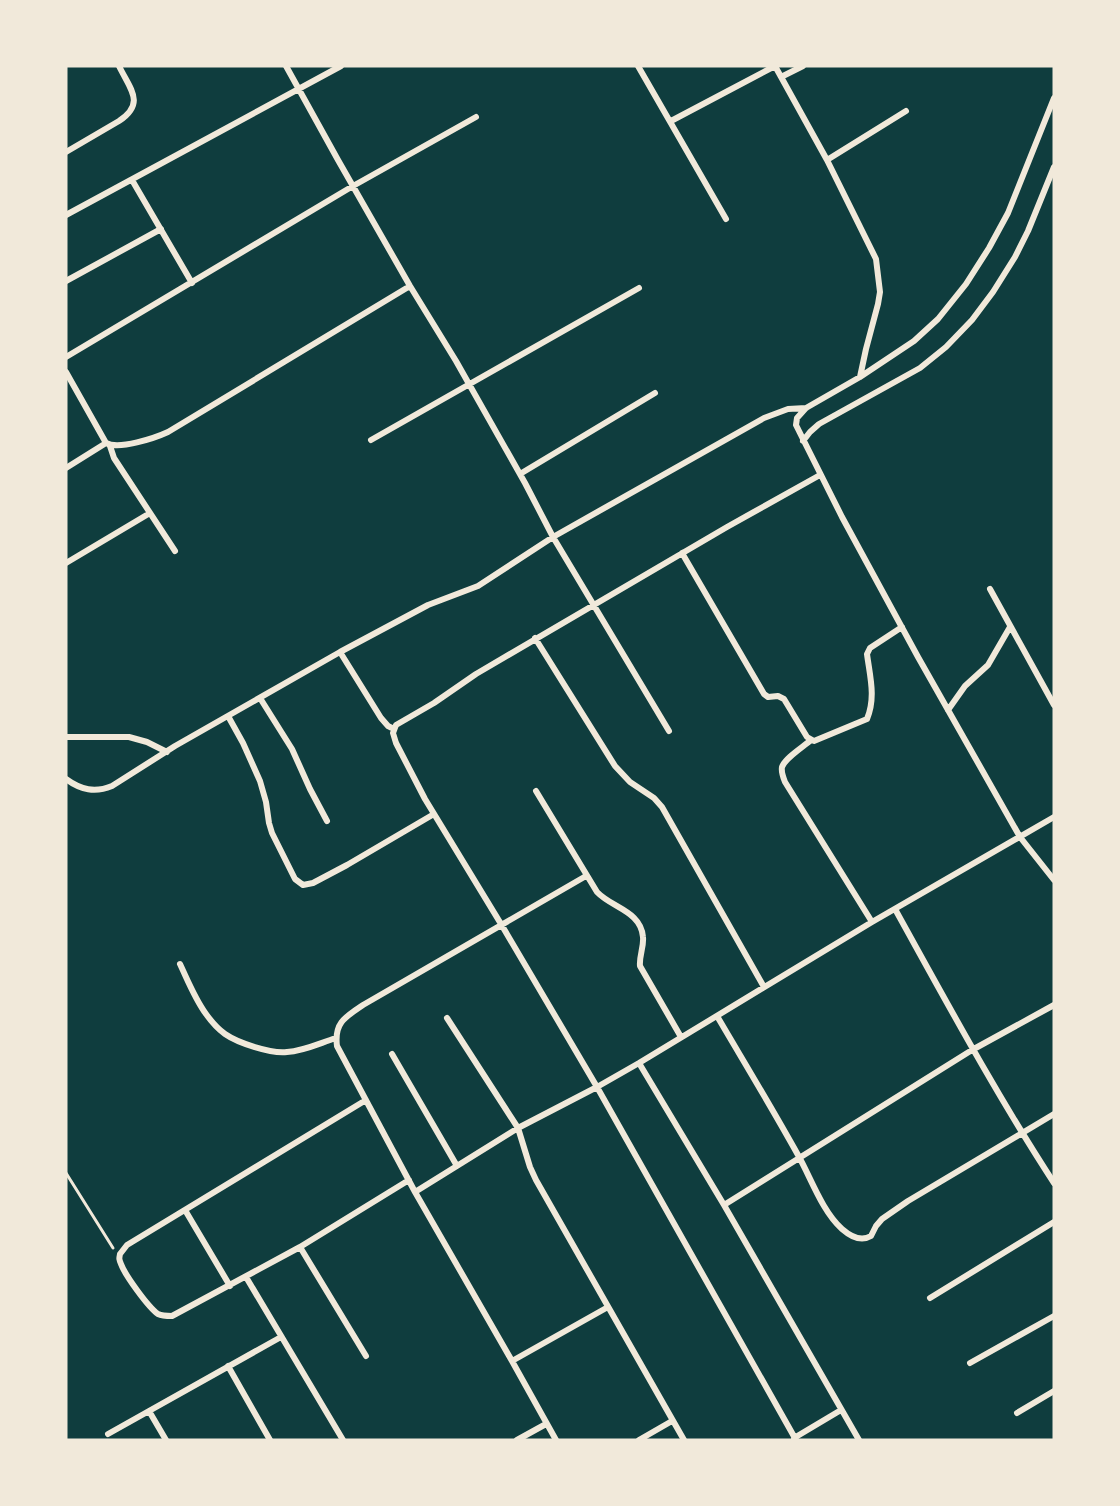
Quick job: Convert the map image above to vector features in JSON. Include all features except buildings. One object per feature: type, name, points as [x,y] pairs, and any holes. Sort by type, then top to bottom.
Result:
[{"type":"street","points":[[66,152],[126,117],[133,107],[133,93],[119,66]]},
{"type":"street","points":[[286,66],[410,286],[469,384],[553,537],[669,731]]},
{"type":"street","points":[[66,216],[341,66]]},
{"type":"street","points":[[638,66],[726,219]]},
{"type":"street","points":[[671,121],[775,66],[827,160],[876,259],[880,292],[860,377]]},
{"type":"street","points":[[781,76],[803,66]]},
{"type":"street","points":[[1054,98],[1008,213],[966,284],[938,319],[925,331],[860,377],[806,408],[797,418],[796,425],[842,517],[1020,837],[1054,880]]},
{"type":"street","points":[[827,160],[906,111]]},
{"type":"street","points":[[66,357],[353,186],[476,117]]},
{"type":"street","points":[[803,441],[819,424],[920,368],[946,347],[972,320],[1016,257],[1054,166]]},
{"type":"street","points":[[132,180],[192,283]]},
{"type":"street","points":[[66,282],[160,229]]},
{"type":"street","points":[[66,468],[108,445],[118,446],[168,432],[410,286]]},
{"type":"street","points":[[371,440],[639,288]]},
{"type":"street","points":[[66,372],[114,458],[175,551]]},
{"type":"street","points":[[520,474],[655,393]]},
{"type":"street","points":[[66,779],[80,788],[93,790],[104,789],[121,781],[340,652],[428,605],[478,586],[553,537],[764,418],[788,409],[806,408]]},
{"type":"street","points":[[820,475],[681,553],[476,674],[434,703],[396,725],[393,737],[434,814],[597,1087],[795,1439],[841,1410]]},
{"type":"street","points":[[66,563],[150,513]]},
{"type":"street","points":[[681,553],[764,694],[768,697],[778,696],[784,699],[811,740],[818,741],[867,719],[873,698],[867,654],[870,648],[902,627]]},
{"type":"street","points":[[990,589],[1054,705]]},
{"type":"street","points":[[948,710],[965,686],[988,665],[1010,627]]},
{"type":"street","points":[[535,639],[615,766],[630,782],[654,798],[662,807],[764,987]]},
{"type":"street","points":[[340,652],[381,718],[394,729]]},
{"type":"street","points":[[260,698],[292,749],[327,821]]},
{"type":"street","points":[[228,716],[260,781],[272,833],[295,879],[303,885],[313,883],[347,865],[434,814]]},
{"type":"street","points":[[66,736],[129,737],[147,742],[167,752]]},
{"type":"street","points":[[811,740],[786,761],[782,768],[784,782],[872,922]]},
{"type":"street","points":[[536,791],[586,876],[603,898],[633,916],[639,924],[644,938],[640,966],[681,1036]]},
{"type":"street","points":[[415,1192],[518,1128],[639,1063],[872,922],[1054,818]]},
{"type":"street","points":[[556,1440],[415,1192],[337,1046],[336,1038],[337,1028],[346,1017],[363,1005],[586,876]]},
{"type":"street","points":[[895,909],[972,1050],[1054,1183]]},
{"type":"street","points":[[180,964],[205,1014],[224,1033],[232,1037],[256,1047],[285,1053],[302,1050],[336,1038]]},
{"type":"street","points":[[724,1204],[972,1050],[1054,1005]]},
{"type":"street","points":[[717,1016],[831,1216],[843,1231],[855,1237],[862,1239],[871,1236],[882,1219],[908,1200],[1054,1114]]},
{"type":"street","points":[[447,1018],[518,1128],[536,1180],[684,1440]]},
{"type":"street","points":[[392,1054],[457,1166]]},
{"type":"street","points":[[639,1063],[724,1204],[859,1440]]},
{"type":"street","points":[[366,1100],[127,1245],[119,1258],[121,1264],[130,1280],[157,1313],[172,1316],[300,1247],[409,1180]]},
{"type":"street","points":[[185,1210],[230,1286]]},
{"type":"street","points":[[930,1298],[1054,1222]]},
{"type":"street","points":[[300,1247],[366,1356]]},
{"type":"street","points":[[246,1277],[343,1440]]},
{"type":"street","points":[[512,1361],[608,1307]]},
{"type":"street","points":[[970,1363],[1054,1316]]},
{"type":"street","points":[[108,1434],[281,1337]]},
{"type":"street","points":[[228,1366],[270,1440]]},
{"type":"street","points":[[1017,1413],[1054,1391]]},
{"type":"street","points":[[149,1411],[166,1440]]},
{"type":"street","points":[[639,1440],[672,1421]]},
{"type":"street","points":[[517,1440],[546,1424]]},
{"type":"path","points":[[66,1173],[119,1258]]}]
